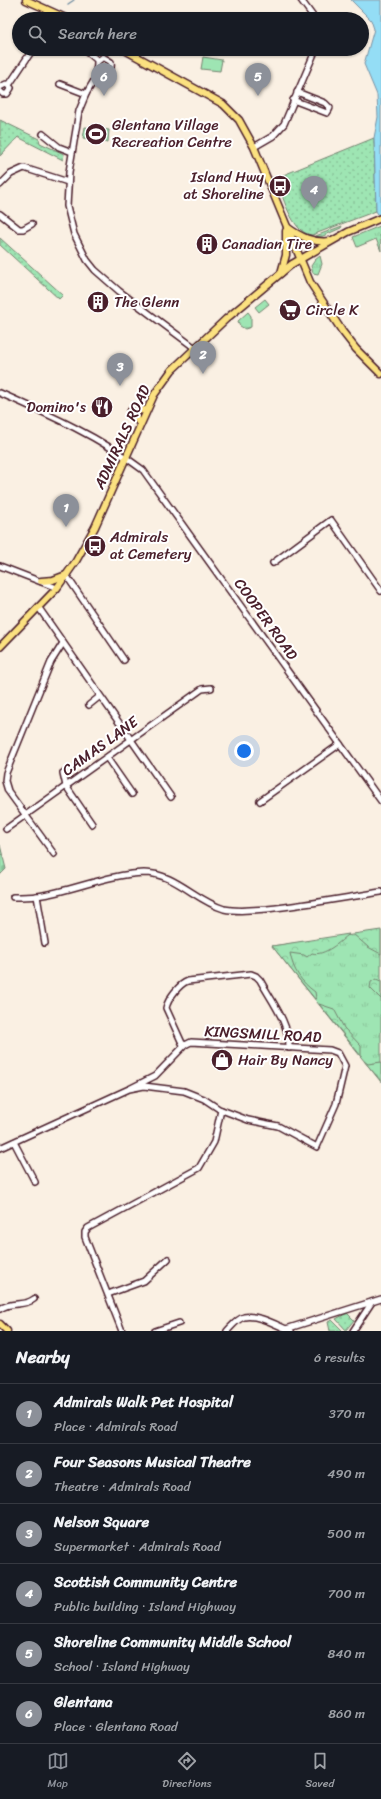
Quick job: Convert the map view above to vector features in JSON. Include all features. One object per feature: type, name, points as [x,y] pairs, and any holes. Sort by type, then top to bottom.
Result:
[{"type":"main road","points":[[26,0],[53,12]]},
{"type":"main road","points":[[136,56],[223,104],[239,120],[254,147],[299,260],[318,296],[356,349],[381,374]]},
{"type":"main road","name":"ADMIRALS ROAD","points":[[0,647],[57,588],[76,561],[95,527],[146,410],[163,380],[177,364],[299,260],[333,240],[381,218]]},
{"type":"main road","points":[[286,226],[308,240],[333,240]]},
{"type":"main road","points":[[281,274],[286,255],[286,226]]},
{"type":"main road","points":[[140,424],[131,411],[146,410]]},
{"type":"main road","points":[[41,581],[53,580],[66,575]]},
{"type":"main road","points":[[0,1324],[7,1331]]},
{"type":"street","points":[[301,0],[310,12]]},
{"type":"street","points":[[0,91],[3,94],[8,94],[10,90],[9,85],[28,56]]},
{"type":"street","points":[[92,56],[97,60]]},
{"type":"street","points":[[254,147],[273,136],[284,124],[313,56]]},
{"type":"street","points":[[96,76],[107,73],[112,66],[108,59],[103,57],[97,60],[95,67],[96,76],[79,111],[68,182],[67,206],[76,240],[89,262],[114,286],[195,348]]},
{"type":"street","points":[[0,87],[4,84],[9,85]]},
{"type":"street","points":[[60,84],[86,94]]},
{"type":"street","points":[[293,100],[320,112],[327,113],[330,108],[325,103],[297,92]]},
{"type":"street","points":[[43,134],[59,147],[72,152]]},
{"type":"street","points":[[0,185],[12,174],[24,168],[68,182]]},
{"type":"street","points":[[0,214],[19,229],[23,230],[32,224]]},
{"type":"street","name":"COOPER ROAD","points":[[0,393],[56,418],[125,456],[143,470],[381,801]]},
{"type":"street","points":[[273,563],[331,520],[381,591]]},
{"type":"street","points":[[0,566],[57,588]]},
{"type":"street","points":[[66,575],[124,660]]},
{"type":"street","points":[[39,608],[129,740],[171,797]]},
{"type":"street","points":[[54,854],[8,791],[5,781],[6,773],[51,662],[63,643]]},
{"type":"street","name":"CAMAS LANE","points":[[6,829],[202,689],[211,688]]},
{"type":"street","points":[[89,705],[99,697]]},
{"type":"street","points":[[260,801],[340,744]]},
{"type":"street","points":[[107,758],[132,794]]},
{"type":"street","points":[[62,773],[66,786],[92,824]]},
{"type":"street","points":[[13,897],[37,896],[125,875],[146,873],[162,876],[179,884],[206,901],[223,908],[239,911],[291,907],[381,892]]},
{"type":"street","points":[[37,896],[45,943]]},
{"type":"street","points":[[185,1045],[182,1043],[166,1008],[167,1003],[180,986],[188,981],[248,974],[256,976],[260,980],[288,1032],[289,1048]]},
{"type":"street","name":"KINGSMILL ROAD","points":[[146,1084],[185,1045],[191,1042],[333,1050],[338,1053],[345,1063],[345,1071],[338,1100],[317,1147],[278,1126],[251,1121],[221,1110]]},
{"type":"street","points":[[0,1148],[129,1089],[146,1084],[184,1091],[204,1099],[221,1110],[214,1142],[199,1168],[88,1228],[85,1232],[85,1237],[122,1331]]},
{"type":"street","points":[[14,1142],[35,1182]]},
{"type":"street","points":[[108,1294],[144,1281],[168,1259]]},
{"type":"street","points":[[227,1331],[239,1319],[245,1317],[264,1320],[289,1330],[381,1298]]},
{"type":"street","points":[[0,1309],[14,1303],[26,1304],[34,1299]]},
{"type":"street","points":[[354,1331],[372,1302]]},
{"type":"street","points":[[155,1331],[179,1323]]},
{"type":"green space","points":[[203,57],[222,60],[220,71],[201,69]]},
{"type":"green space","points":[[0,120],[39,139],[40,143],[64,154],[63,160],[18,137],[0,156]]},
{"type":"green space","name":"Glentana Village Recreation Centre","points":[[85,127],[109,130],[108,142],[83,138]]},
{"type":"green space","points":[[374,138],[376,211],[312,235],[305,233],[293,221],[276,178]]},
{"type":"green space","points":[[342,226],[341,228],[323,236],[313,237]]},
{"type":"green space","points":[[380,226],[381,251],[376,239],[357,247],[353,237]]},
{"type":"green space","points":[[0,238],[63,295],[59,299],[0,245]]},
{"type":"green space","points":[[320,256],[322,264],[318,274],[313,273],[311,266]]},
{"type":"green space","points":[[265,299],[269,304],[259,312],[255,307]]},
{"type":"green space","points":[[248,312],[251,316],[251,327],[245,329],[240,326],[238,321]]},
{"type":"green space","points":[[0,845],[6,869],[0,875]]},
{"type":"green space","points":[[381,930],[381,954],[368,947],[353,934]]},
{"type":"green space","points":[[381,931],[381,1082],[272,946]]},
{"type":"green space","points":[[349,934],[332,948],[322,953],[312,953],[307,957],[304,955],[290,953],[293,965],[298,975],[315,992],[315,999],[272,946]]},
{"type":"green space","points":[[376,979],[381,981],[381,999],[370,988],[371,982]]},
{"type":"green space","points":[[319,1004],[334,1009],[344,1028],[361,1046],[361,1056]]},
{"type":"green space","points":[[364,1061],[368,1064],[381,1062],[381,1081]]},
{"type":"green space","points":[[347,1313],[354,1320],[346,1330],[336,1319]]},
{"type":"green space","points":[[332,1320],[342,1330],[341,1331],[330,1331],[328,1322]]},
{"type":"water","points":[[351,0],[381,0],[381,219],[376,211],[374,138],[378,117],[377,95],[364,64],[366,56],[369,56],[369,46],[374,29],[369,18],[369,12],[363,12]]},
{"type":"waterway","points":[[68,4],[74,0]]},
{"type":"place","name":"Glentana","points":[[104,96]]},
{"type":"place","name":"Shoreline Community Middle School","points":[[258,96]]},
{"type":"place","name":"Glentana Village Recreation Centre","points":[[96,134]]},
{"type":"place","name":"Island Hwy at Shoreline","points":[[280,186]]},
{"type":"place","name":"Scottish Community Centre","points":[[314,209]]},
{"type":"place","name":"Canadian Tire","points":[[207,244]]},
{"type":"place","name":"The Glenn","points":[[98,302]]},
{"type":"place","name":"Circle K","points":[[290,310]]},
{"type":"place","name":"Four Seasons Musical Theatre","points":[[203,374]]},
{"type":"place","name":"Nelson Square","points":[[120,386]]},
{"type":"place","name":"Domino's","points":[[102,407]]},
{"type":"place","name":"Admirals Walk Pet Hospital","points":[[66,527]]},
{"type":"place","name":"Admirals at Cemetery","points":[[95,546]]},
{"type":"place","name":"Hair By Nancy","points":[[222,1060]]}]
